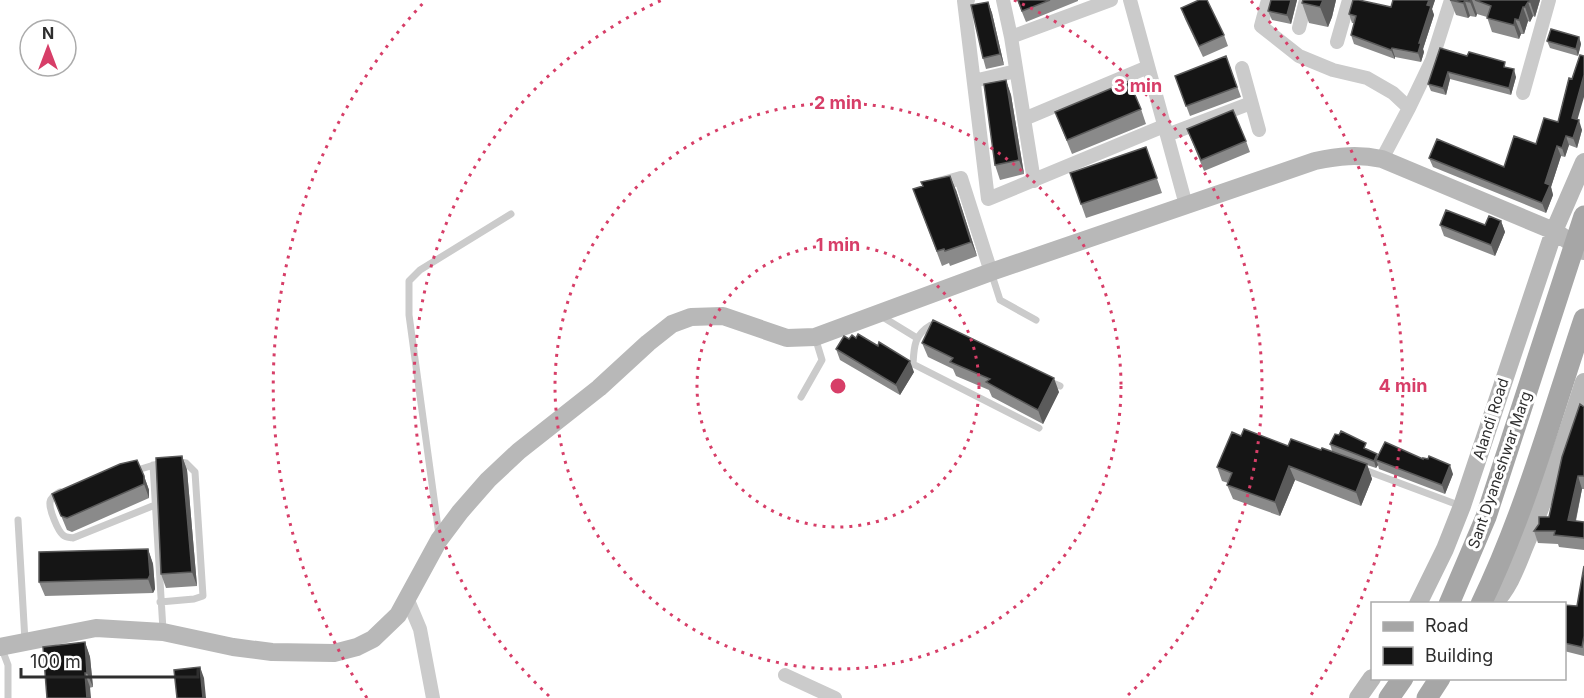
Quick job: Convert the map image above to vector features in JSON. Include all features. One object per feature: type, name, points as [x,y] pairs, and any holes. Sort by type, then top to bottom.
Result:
[{"type":"main road","points":[[1579,248],[1584,216]]},
{"type":"main road","name":"Sant Dyaneshwar Marg","points":[[1449,602],[1473,553],[1486,518],[1546,334],[1579,248]]},
{"type":"main road","points":[[1481,602],[1506,549],[1521,508],[1584,319]]},
{"type":"main road","points":[[1389,698],[1402,680]]},
{"type":"main road","points":[[1427,698],[1439,680]]},
{"type":"street","points":[[968,0],[964,2],[988,199],[1166,130],[1251,103]]},
{"type":"street","points":[[1003,0],[1034,181]]},
{"type":"street","points":[[1011,37],[1090,4],[1111,0]]},
{"type":"street","points":[[1130,0],[1186,205]]},
{"type":"street","points":[[1268,0],[1261,26],[1299,56],[1333,70],[1367,78],[1393,93],[1410,108]]},
{"type":"street","points":[[1299,28],[1306,0]]},
{"type":"street","points":[[1337,42],[1349,0]]},
{"type":"street","points":[[1382,159],[1410,108],[1432,60],[1451,0]]},
{"type":"street","points":[[1523,93],[1549,0]]},
{"type":"street","points":[[1024,119],[1148,67]]},
{"type":"street","points":[[1242,68],[1259,130]]},
{"type":"street","points":[[974,81],[1016,72]]},
{"type":"street","points":[[0,647],[96,627],[163,632],[243,648],[283,652],[334,653],[357,647],[373,639],[398,615],[439,540],[488,480],[519,451],[599,388],[648,343],[680,320],[691,317],[723,316],[787,338],[815,337],[991,272],[1315,161],[1339,156],[1360,155],[1382,159],[1554,231],[1579,248]]},
{"type":"street","name":"Alandi Road","points":[[1418,602],[1445,549],[1462,506],[1554,231],[1584,162]]},
{"type":"street","points":[[927,187],[961,178],[991,272]]},
{"type":"street","points":[[1494,602],[1509,584],[1535,523],[1584,382]]},
{"type":"street","points":[[407,598],[420,629],[432,698]]},
{"type":"street","points":[[785,675],[836,698]]},
{"type":"street","points":[[1358,698],[1371,679]]},
{"type":"lane","points":[[439,540],[409,315],[409,281],[420,270],[510,214]]},
{"type":"lane","points":[[991,272],[1000,300],[1036,320]]},
{"type":"lane","points":[[877,314],[917,338]]},
{"type":"lane","points":[[948,331],[931,325],[925,328],[917,338],[913,349],[913,364],[1039,428]]},
{"type":"lane","points":[[801,397],[822,360],[815,337]]},
{"type":"lane","points":[[1039,376],[1060,386]]},
{"type":"lane","points":[[122,474],[174,461],[186,463],[195,472],[203,592],[200,598],[160,602]]},
{"type":"lane","points":[[153,465],[163,632]]},
{"type":"lane","points":[[1353,465],[1462,506]]},
{"type":"lane","points":[[70,489],[53,496],[50,501],[50,507],[59,529],[62,535],[67,537],[73,538],[155,505]]},
{"type":"lane","points":[[18,520],[25,641]]},
{"type":"lane","points":[[0,647],[8,665],[8,698]]},
{"type":"building","points":[[1018,0],[1050,0],[1022,11]]},
{"type":"building","points":[[1199,0],[1207,0],[1224,35],[1199,46],[1181,8]]},
{"type":"building","points":[[1271,0],[1291,0],[1287,15],[1268,11]]},
{"type":"building","points":[[1303,0],[1323,0],[1320,7],[1302,3]]},
{"type":"building","points":[[1353,0],[1391,7],[1393,0],[1429,0],[1427,5],[1431,6],[1418,53],[1392,48],[1391,50],[1351,35],[1356,16],[1349,14]]},
{"type":"building","points":[[1450,0],[1471,0],[1463,3]]},
{"type":"building","points":[[1475,0],[1530,0],[1530,2],[1523,7],[1519,20],[1515,19],[1514,25],[1487,18],[1491,6]]},
{"type":"building","points":[[988,2],[1000,54],[983,58],[971,5]]},
{"type":"building","points":[[1551,29],[1579,37],[1576,49],[1547,41]]},
{"type":"building","points":[[1440,48],[1467,56],[1469,52],[1505,62],[1504,67],[1514,69],[1509,88],[1448,72],[1443,88],[1428,84]]},
{"type":"building","points":[[1580,55],[1584,56],[1584,75],[1572,118],[1579,120],[1573,138],[1566,136],[1562,148],[1557,146],[1545,183],[1550,185],[1542,203],[1429,158],[1437,139],[1504,167],[1514,136],[1536,144],[1544,118],[1558,122],[1569,78],[1572,79]]},
{"type":"building","points":[[1226,56],[1237,87],[1186,106],[1175,76]]},
{"type":"building","points":[[1006,80],[1019,160],[995,165],[984,84]]},
{"type":"building","points":[[1129,81],[1141,109],[1067,140],[1055,112]]},
{"type":"building","points":[[1233,110],[1246,141],[1201,160],[1187,129]]},
{"type":"building","points":[[1146,147],[1157,178],[1081,204],[1070,173]]},
{"type":"building","points":[[950,176],[971,242],[945,251],[944,249],[937,251],[913,189],[923,186],[921,182]]},
{"type":"building","points":[[1446,210],[1485,225],[1489,216],[1501,221],[1491,245],[1440,225]]},
{"type":"building","points":[[933,320],[1054,378],[1038,410],[986,382],[990,379],[950,362],[953,358],[922,343]]},
{"type":"building","points":[[858,334],[878,346],[879,342],[910,361],[896,385],[836,349],[844,336],[849,339],[852,335],[856,338]]},
{"type":"building","points":[[1580,404],[1584,407],[1584,476],[1578,476],[1568,520],[1584,522],[1584,538],[1554,535],[1555,531],[1534,531],[1539,524],[1539,517],[1549,517],[1562,457]]},
{"type":"building","points":[[1244,429],[1288,446],[1291,439],[1367,464],[1356,492],[1289,466],[1275,502],[1227,485],[1232,473],[1217,467],[1232,432],[1241,436]]},
{"type":"building","points":[[1341,431],[1366,443],[1364,448],[1377,454],[1374,461],[1330,444],[1335,434],[1339,435]]},
{"type":"building","points":[[1385,442],[1423,459],[1428,459],[1429,456],[1450,465],[1442,485],[1376,460]]},
{"type":"building","points":[[182,456],[192,572],[161,574],[156,458]]},
{"type":"building","points":[[137,460],[144,476],[144,484],[67,518],[61,516],[52,494],[120,464]]},
{"type":"building","points":[[148,549],[150,575],[148,579],[39,582],[39,552]]},
{"type":"building","points":[[1584,566],[1582,647],[1566,643],[1566,605],[1577,606]]},
{"type":"building","points":[[85,642],[87,698],[47,698],[43,647]]},
{"type":"building","points":[[200,667],[203,698],[177,698],[174,670]]}]
